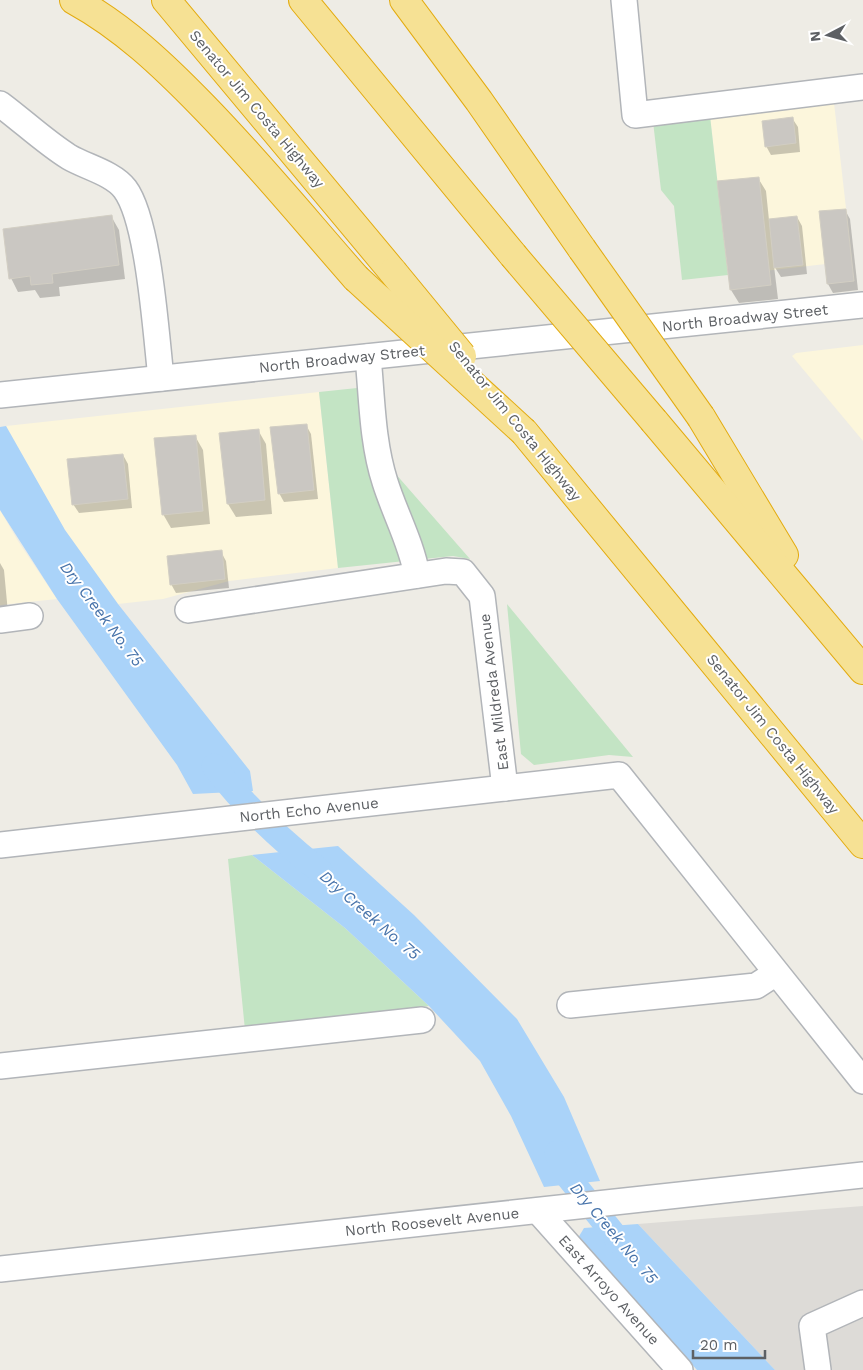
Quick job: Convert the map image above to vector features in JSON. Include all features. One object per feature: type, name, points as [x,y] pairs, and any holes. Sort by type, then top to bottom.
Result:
[{"type":"highway","points":[[74,0],[103,16],[183,86],[225,129],[356,278],[524,432]]},
{"type":"highway","name":"Senator Jim Costa Highway","points":[[166,0],[394,272],[863,844]]},
{"type":"highway","points":[[303,0],[513,255],[863,670]]},
{"type":"highway","points":[[404,0],[479,101],[701,417],[827,627]]},
{"type":"street","points":[[624,0],[635,115],[863,87]]},
{"type":"street","points":[[0,104],[69,157],[114,180],[124,188],[132,202],[142,233],[161,378]]},
{"type":"street","name":"North Broadway Street","points":[[0,395],[863,306]]},
{"type":"street","points":[[188,610],[417,575],[413,551],[384,481],[378,454],[368,356]]},
{"type":"street","name":"East Mildreda Avenue","points":[[417,575],[446,571],[463,572],[482,596],[505,788]]},
{"type":"street","points":[[0,620],[30,616]]},
{"type":"street","name":"North Echo Avenue","points":[[0,845],[618,775],[776,973]]},
{"type":"street","points":[[570,1005],[756,986],[776,973],[863,1081]]},
{"type":"street","points":[[0,1066],[422,1020]]},
{"type":"street","name":"North Roosevelt Avenue","points":[[0,1269],[863,1175]]},
{"type":"street","name":"East Arroyo Avenue","points":[[538,1211],[680,1370]]},
{"type":"street","points":[[818,1370],[812,1326],[863,1303]]},
{"type":"shaded area","points":[[833,94],[852,261],[728,275],[709,107]]},
{"type":"shaded area","points":[[863,345],[863,441],[792,356],[796,353]]},
{"type":"shaded area","points":[[319,392],[338,568],[229,581],[163,599],[118,604],[65,530],[6,426]]},
{"type":"shaded area","points":[[0,510],[18,541],[57,599],[0,605]]},
{"type":"shaded area","points":[[863,1206],[863,1370],[775,1370],[638,1224]]},
{"type":"green space","points":[[709,107],[728,275],[682,280],[674,206],[661,190],[652,113]]},
{"type":"green space","points":[[376,386],[394,472],[470,559],[453,556],[338,568],[319,392]]},
{"type":"green space","points":[[507,604],[633,757],[609,755],[534,765],[521,754]]},
{"type":"green space","points":[[252,855],[345,928],[429,1006],[245,1030],[228,859]]},
{"type":"water","points":[[6,426],[65,530],[118,604],[250,771],[253,791],[193,794],[177,765],[57,599],[0,510],[0,427]]},
{"type":"water","points":[[338,846],[414,915],[517,1019],[564,1097],[600,1181],[544,1187],[511,1116],[480,1061],[429,1006],[345,928],[252,855]]},
{"type":"water","points":[[638,1224],[775,1370],[697,1370],[578,1238],[584,1228]]},
{"type":"building","points":[[793,117],[796,143],[765,147],[762,121]]},
{"type":"building","points":[[759,177],[771,285],[730,290],[717,181]]},
{"type":"building","points":[[846,209],[854,281],[827,284],[819,211]]},
{"type":"building","points":[[112,215],[119,265],[52,274],[53,283],[31,285],[30,276],[9,279],[3,229]]},
{"type":"building","points":[[797,216],[803,265],[774,268],[769,219]]},
{"type":"building","points":[[307,424],[314,490],[278,494],[270,427]]},
{"type":"building","points":[[259,429],[265,500],[227,504],[219,433]]},
{"type":"building","points":[[196,435],[203,511],[162,515],[154,438]]},
{"type":"building","points":[[123,454],[128,499],[72,505],[67,459]]},
{"type":"building","points":[[222,550],[225,579],[170,585],[167,556]]},
{"type":"waterway","name":"Dry Creek No. 75","points":[[214,766],[264,822],[320,871]]},
{"type":"waterway","name":"Dry Creek No. 75","points":[[557,1153],[569,1178],[628,1252]]}]
